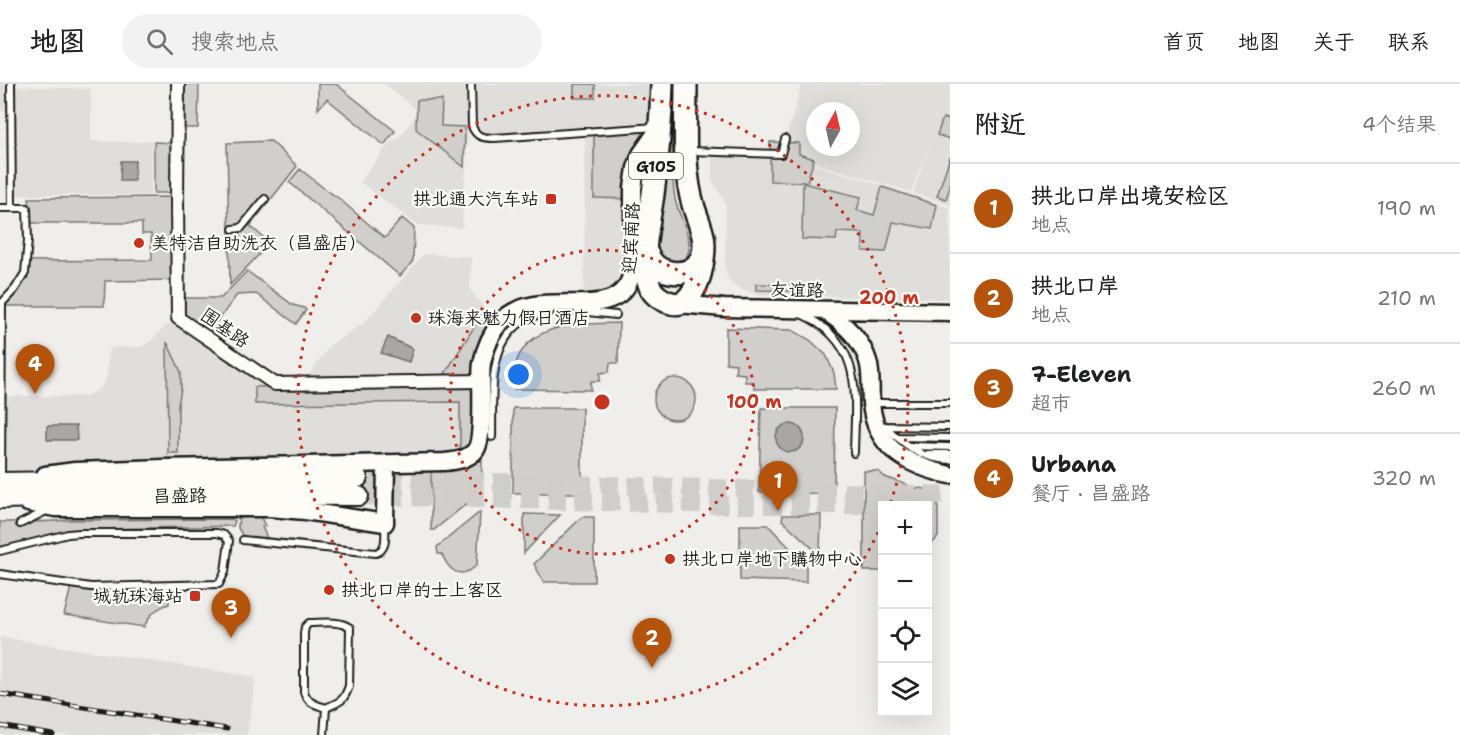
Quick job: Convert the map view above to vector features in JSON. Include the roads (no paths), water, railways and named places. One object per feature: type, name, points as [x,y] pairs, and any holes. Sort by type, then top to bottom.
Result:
[{"type":"highway","name":"迎宾南路","points":[[645,248],[656,168],[662,84]]},
{"type":"highway","name":"G105","points":[[645,248],[646,273],[653,291],[662,299],[679,304],[685,301],[698,281],[702,270],[703,253],[703,239],[688,186],[686,84]]},
{"type":"highway","points":[[645,248],[657,268],[675,273],[690,270],[703,253]]},
{"type":"main road","name":"昌盛路","points":[[3,489],[189,479],[359,488]]},
{"type":"street","name":"围基路","points":[[178,84],[178,318],[275,384],[481,381]]},
{"type":"street","name":"迎宾南路","points":[[481,381],[485,350],[491,335],[508,315],[539,303],[599,303],[616,296],[628,285],[633,268],[633,188],[636,168],[641,154],[660,127]]},
{"type":"street","name":"友谊路","points":[[679,304],[724,308],[950,312]]},
{"type":"street","points":[[822,310],[849,329],[862,347],[869,365],[871,403],[885,442],[901,457],[920,466],[950,475]]},
{"type":"street","points":[[3,489],[75,471],[457,460],[473,453],[478,448],[481,434],[481,381]]},
{"type":"street","points":[[3,489],[56,508],[270,508],[305,511],[385,524],[386,463]]},
{"type":"lane","points":[[11,84],[12,208]]},
{"type":"lane","points":[[471,84],[472,126],[474,132],[485,138],[660,127]]},
{"type":"lane","points":[[687,151],[781,154],[785,139]]},
{"type":"lane","points":[[233,229],[241,228],[265,199]]},
{"type":"lane","points":[[0,208],[27,208],[28,240],[25,273],[15,289],[1,302],[3,489]]},
{"type":"lane","points":[[790,309],[828,330],[836,338],[849,360],[855,392],[854,453]]},
{"type":"lane","points":[[492,438],[493,379],[495,363],[500,350],[506,338],[525,319],[539,313],[553,311]]},
{"type":"lane","points":[[576,311],[616,315]]},
{"type":"lane","points":[[871,403],[950,403]]},
{"type":"lane","points":[[880,426],[950,427]]},
{"type":"lane","points":[[880,426],[907,446],[936,460],[950,460]]},
{"type":"lane","points":[[896,437],[950,438]]},
{"type":"lane","points":[[907,446],[950,447]]},
{"type":"lane","points":[[924,454],[950,454]]},
{"type":"lane","points":[[20,524],[44,511],[56,508]]},
{"type":"lane","points":[[243,540],[376,553],[382,551],[384,547],[385,524]]},
{"type":"lane","points":[[0,551],[80,533],[217,533],[224,535],[229,541],[225,573],[219,584],[91,587],[0,574]]},
{"type":"lane","points":[[309,623],[338,623],[350,628],[350,686],[340,702],[326,708],[312,704],[304,692],[304,633],[309,623]]},
{"type":"lane","points":[[324,735],[326,708]]},
{"type":"tunnel","points":[[358,478],[950,495]]},
{"type":"tunnel","points":[[359,496],[730,505],[878,505]]},
{"type":"railway","points":[[0,694],[227,729]]},
{"type":"railway","points":[[0,726],[53,735]]},
{"type":"place","name":"拱北通大汽车站","points":[[551,199]]},
{"type":"place","name":"美特洁自助洗衣（昌盛店）","points":[[139,243]]},
{"type":"place","name":"珠海来魅力假日酒店","points":[[416,318]]},
{"type":"place","name":"Urbana","points":[[35,394]]},
{"type":"place","name":"拱北口岸出境安检区","points":[[778,511]]},
{"type":"place","name":"拱北口岸地下購物中心","points":[[670,559]]},
{"type":"place","name":"拱北口岸的士上客区","points":[[329,590]]},
{"type":"place","name":"城轨珠海站","points":[[195,596]]},
{"type":"place","name":"7-Eleven","points":[[231,638]]},
{"type":"place","name":"拱北口岸","points":[[652,668]]}]
